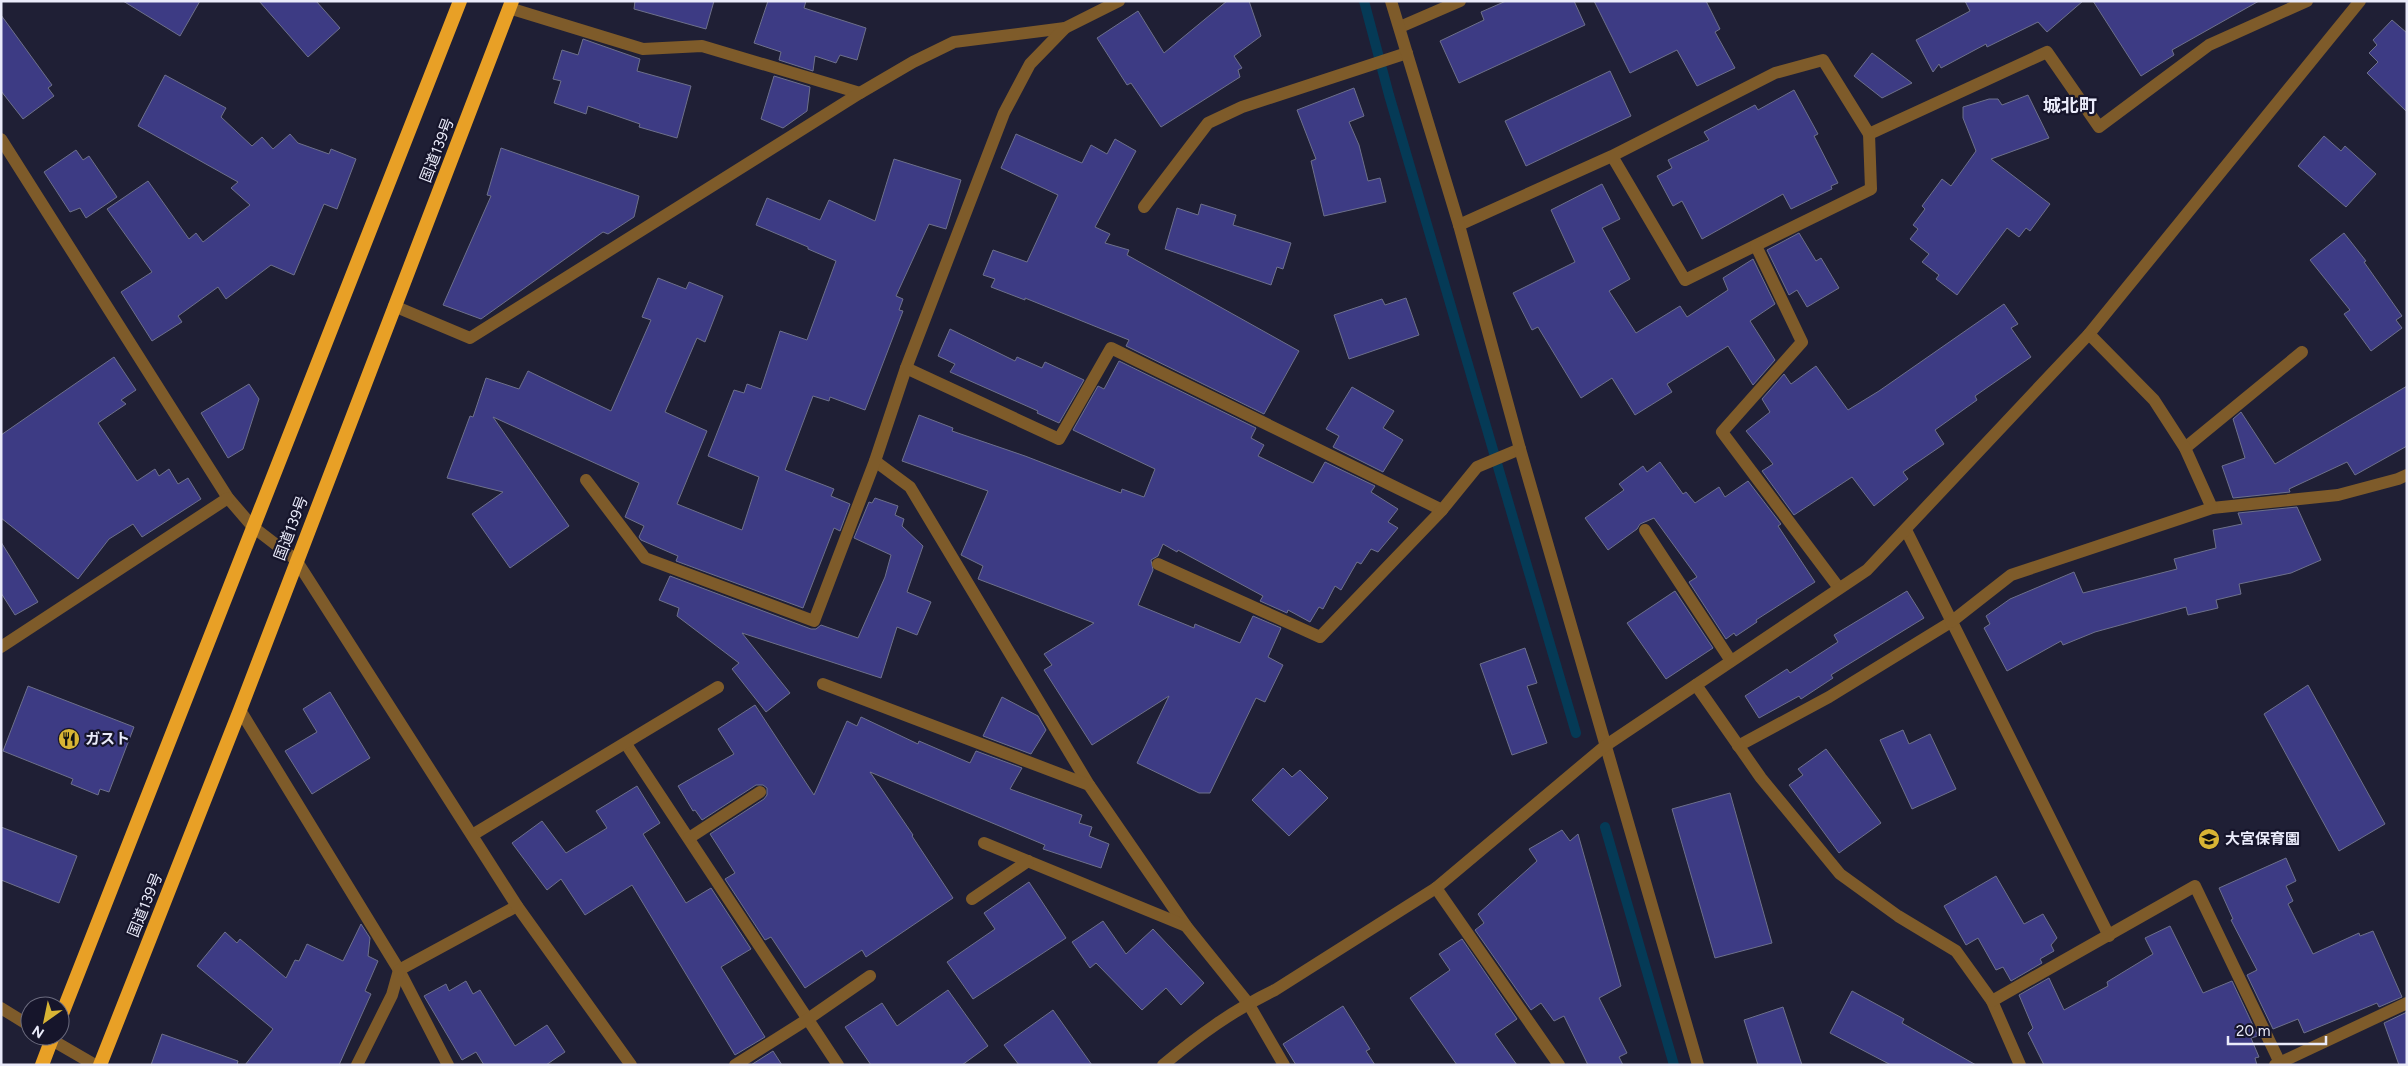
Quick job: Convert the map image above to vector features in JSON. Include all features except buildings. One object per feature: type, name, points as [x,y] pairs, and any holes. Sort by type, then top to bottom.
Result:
[{"type":"highway","points":[[69,996],[460,1]]},
{"type":"highway","name":"国道139号","points":[[100,1065],[240,710],[510,5]]},
{"type":"highway","points":[[42,1065],[47,1046]]},
{"type":"street","points":[[394,306],[470,338],[860,93],[913,62],[954,42],[1064,28],[1119,1]]},
{"type":"street","points":[[1391,1],[1400,27],[1401,54],[1459,225],[1515,451],[1605,746],[1698,1065]]},
{"type":"street","points":[[1400,27],[1460,1]]},
{"type":"street","points":[[1869,134],[2047,52],[2099,127],[2209,45],[2307,1]]},
{"type":"street","points":[[1162,1065],[1208,1028],[1248,1003],[1275,990],[1436,888],[1605,746],[1867,570],[2089,334],[2360,1]]},
{"type":"street","points":[[510,5],[643,49],[702,46],[860,93]]},
{"type":"street","points":[[586,480],[645,558],[814,621],[875,461],[906,368],[1004,113],[1030,64],[1064,28]]},
{"type":"street","points":[[1144,207],[1208,123],[1242,108],[1401,54]]},
{"type":"street","points":[[1459,225],[1612,156],[1775,73],[1823,60],[1869,134],[1871,189],[1685,280],[1612,156]]},
{"type":"street","points":[[1,139],[228,498],[253,527],[296,560],[474,834],[517,906],[631,1065]]},
{"type":"street","points":[[1756,246],[1802,342],[1722,432],[1839,588]]},
{"type":"street","points":[[2089,334],[2154,400],[2185,448],[2212,508]]},
{"type":"street","points":[[906,368],[1060,439],[1111,348],[1442,510]]},
{"type":"street","points":[[2185,448],[2302,352]]},
{"type":"street","points":[[1158,564],[1320,637],[1442,510],[1478,467],[1515,451]]},
{"type":"street","points":[[875,461],[910,487],[1089,785],[1186,926],[1248,1003],[1284,1065]]},
{"type":"street","points":[[1738,746],[1829,697],[1951,622],[2011,575],[2212,508],[2338,495],[2407,475]]},
{"type":"street","points":[[1,647],[228,498]]},
{"type":"street","points":[[1645,530],[1731,661]]},
{"type":"street","points":[[1906,530],[2109,936]]},
{"type":"street","points":[[823,684],[1089,785]]},
{"type":"street","points":[[1696,685],[1761,778],[1840,874],[1898,916],[1956,950],[1992,1001],[2020,1065]]},
{"type":"street","points":[[474,834],[718,687]]},
{"type":"street","points":[[240,710],[399,970],[448,1065]]},
{"type":"street","points":[[626,744],[838,1065]]},
{"type":"street","points":[[689,838],[760,792]]},
{"type":"street","points":[[984,843],[1186,926]]},
{"type":"street","points":[[972,899],[1028,861]]},
{"type":"street","points":[[1992,1001],[2195,886],[2277,1064],[2330,1037],[2407,1003]]},
{"type":"street","points":[[1436,888],[1559,1065]]},
{"type":"street","points":[[357,1065],[392,994],[399,970],[517,906]]},
{"type":"street","points":[[735,1065],[808,1019],[870,976]]},
{"type":"street","points":[[1,1008],[20,1020]]},
{"type":"street","points":[[64,1046],[95,1065]]},
{"type":"waterway","points":[[1364,1],[1389,95],[1576,733]]},
{"type":"waterway","points":[[1605,827],[1674,1065]]},
{"type":"place","name":"ガスト","points":[[69,739]]},
{"type":"place","name":"大宮保育園","points":[[2209,839]]},
{"type":"district","name":"城北町","points":[[2070,106]]}]
